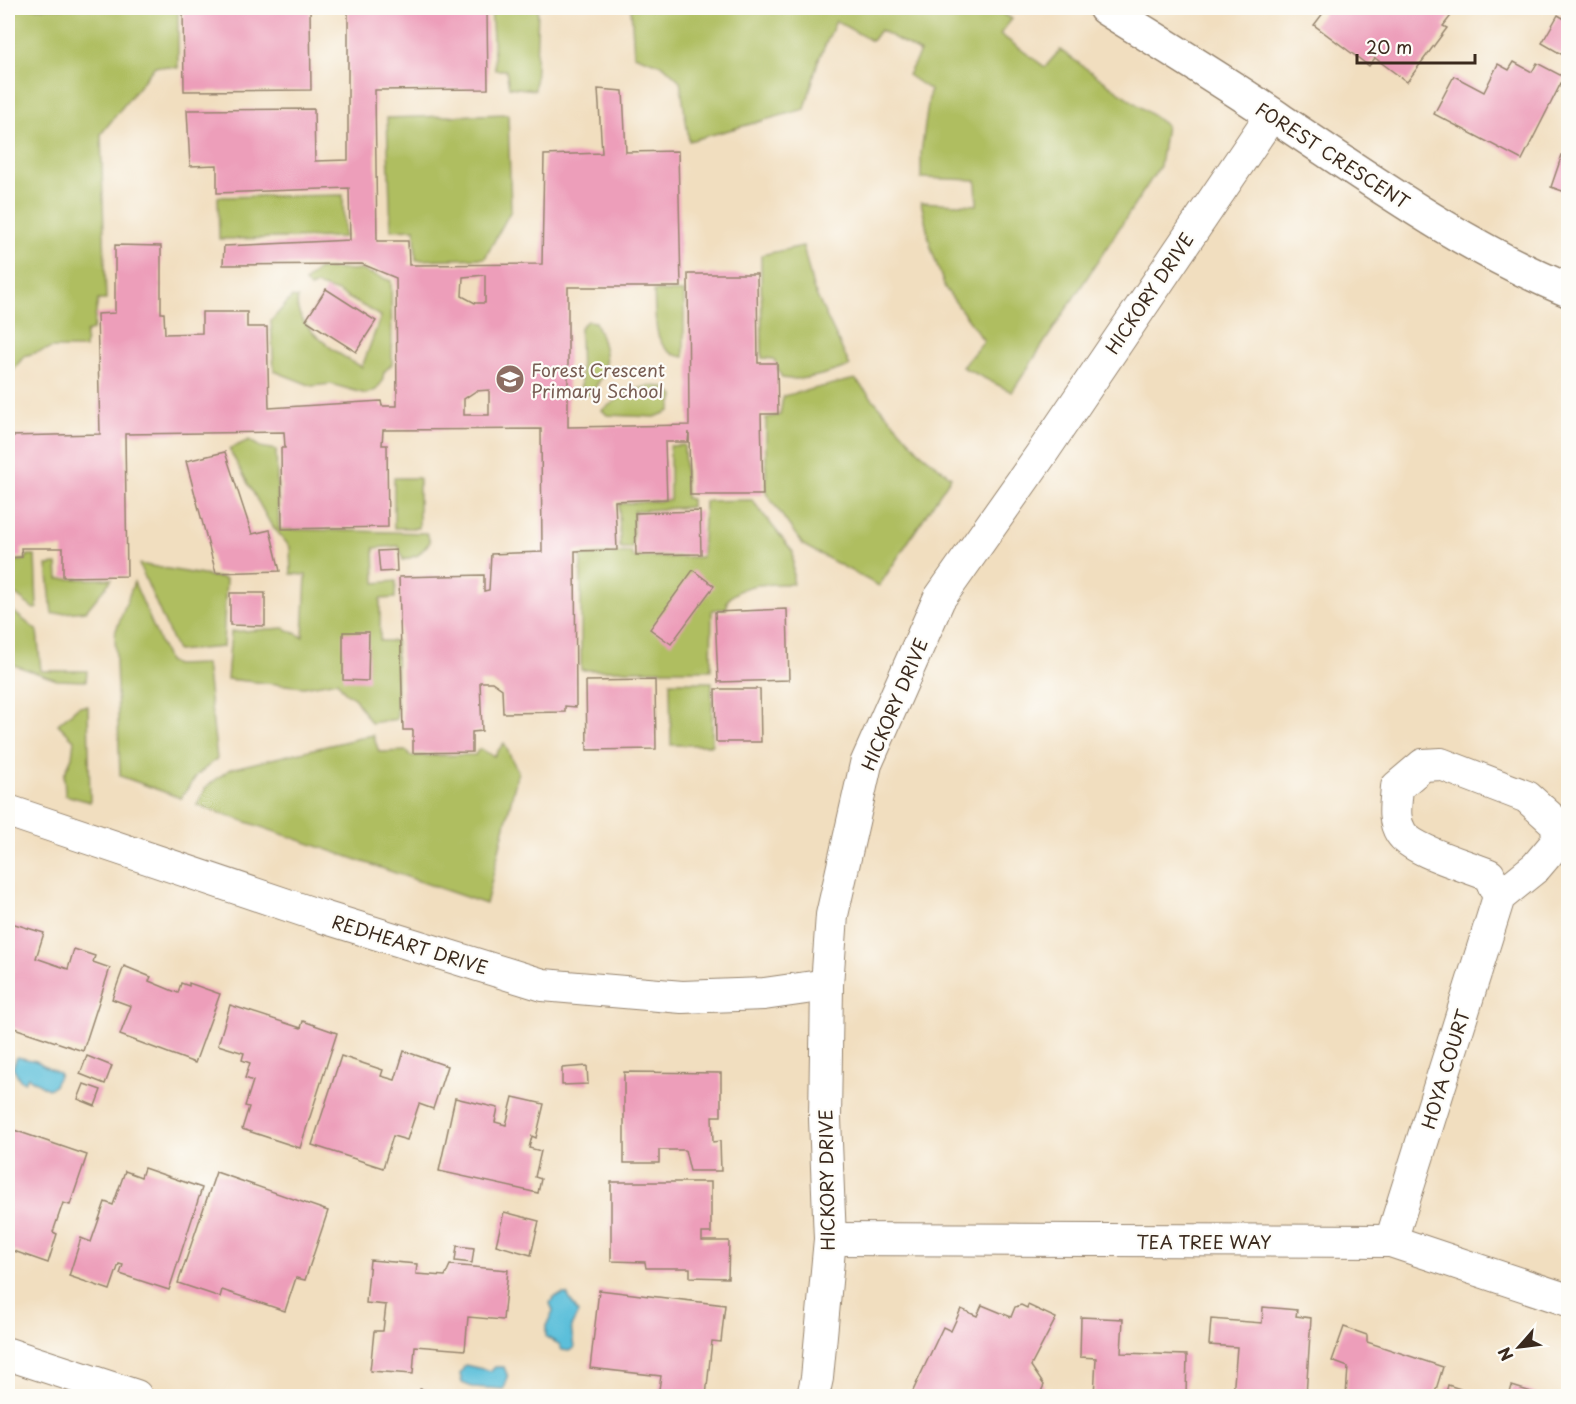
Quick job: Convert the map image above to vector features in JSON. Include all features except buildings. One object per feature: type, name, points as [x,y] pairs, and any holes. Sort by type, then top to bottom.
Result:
[{"type":"street","name":"FOREST CRESCENT","points":[[1105,8],[1272,114],[1402,201],[1526,273],[1569,290]]},
{"type":"street","name":"HICKORY DRIVE","points":[[813,1396],[818,1378],[830,1239],[825,1119],[827,985],[832,915],[866,764],[939,599],[1040,456],[1272,114]]},
{"type":"street","points":[[1441,764],[1527,797],[1557,824],[1558,841],[1536,867],[1499,897],[1489,875],[1412,844],[1401,833],[1395,814],[1397,787],[1423,765],[1441,764]]},
{"type":"street","name":"REDHEART DRIVE","points":[[8,811],[323,917],[543,985],[682,997],[764,994],[827,985]]},
{"type":"street","name":"HOYA COURT","points":[[1391,1241],[1499,897]]},
{"type":"street","name":"TEA TREE WAY","points":[[830,1239],[1391,1241],[1569,1300]]},
{"type":"street","points":[[8,1354],[136,1396]]},
{"type":"green space","points":[[8,8],[178,8],[178,68],[155,66],[101,134],[106,300],[98,300],[93,330],[86,332],[85,348],[52,348],[24,356],[8,378]]},
{"type":"green space","points":[[491,8],[538,8],[535,90],[509,87],[506,70],[495,70]]},
{"type":"green space","points":[[631,8],[994,8],[1012,19],[1000,34],[1045,67],[1060,50],[1166,125],[1160,166],[1012,392],[962,367],[984,341],[945,288],[931,248],[921,202],[977,205],[976,180],[921,178],[921,153],[930,90],[908,75],[920,52],[880,30],[872,41],[836,21],[818,61],[805,109],[689,141],[680,81],[664,66],[634,55]]},
{"type":"green space","points":[[508,114],[511,210],[485,258],[416,260],[415,229],[391,230],[387,118]]},
{"type":"green space","points":[[343,195],[344,237],[219,239],[218,197]]},
{"type":"green space","points":[[803,246],[813,288],[850,366],[808,378],[782,378],[774,359],[762,358],[761,255]]},
{"type":"green space","points":[[318,269],[361,270],[391,281],[392,364],[384,372],[382,382],[376,390],[366,394],[331,384],[312,386],[274,371],[271,321],[292,297],[298,298],[298,308],[309,329],[342,356],[362,367],[381,316],[338,292],[317,285],[310,288],[305,282]]},
{"type":"green space","points":[[654,291],[684,292],[684,357],[673,354],[661,341],[657,332]]},
{"type":"green space","points":[[587,321],[595,322],[603,342],[606,360],[596,386],[589,395],[581,395],[580,327]]},
{"type":"green space","points":[[855,379],[919,451],[951,477],[879,586],[803,545],[766,493],[766,418],[780,415],[783,396]]},
{"type":"green space","points":[[649,386],[664,387],[674,396],[670,411],[655,417],[607,415],[602,410],[630,391]]},
{"type":"green space","points":[[249,440],[260,447],[276,450],[279,529],[427,533],[430,542],[418,555],[403,560],[399,546],[374,548],[375,583],[396,581],[395,598],[380,599],[380,641],[396,641],[397,719],[371,723],[355,699],[345,692],[337,681],[304,687],[227,679],[231,632],[284,628],[303,637],[306,575],[291,574],[290,547],[270,523],[229,449]]},
{"type":"green space","points":[[684,445],[686,498],[691,499],[691,507],[634,511],[632,548],[620,548],[619,504],[670,500],[670,446]]},
{"type":"green space","points":[[394,478],[419,478],[419,528],[394,528]]},
{"type":"green space","points":[[752,500],[793,552],[793,584],[766,584],[749,587],[733,595],[727,601],[727,608],[712,610],[711,670],[581,670],[581,556],[631,552],[633,557],[702,557],[705,501]]},
{"type":"green space","points":[[28,555],[35,555],[37,608],[34,609],[8,589],[8,561],[25,560]]},
{"type":"green space","points":[[57,564],[58,579],[112,579],[86,611],[52,614],[47,565]]},
{"type":"green space","points":[[139,564],[226,579],[223,647],[177,651]]},
{"type":"green space","points":[[134,582],[168,661],[175,665],[206,664],[217,759],[197,775],[181,798],[120,776],[115,633]]},
{"type":"green space","points":[[8,607],[37,631],[41,671],[87,671],[86,681],[57,680],[8,663]]},
{"type":"green space","points":[[670,682],[712,682],[712,745],[671,745]]},
{"type":"green space","points":[[79,706],[88,706],[90,802],[65,795],[64,775],[72,757],[74,740],[58,724]]},
{"type":"green space","points":[[373,735],[379,752],[407,751],[410,756],[475,755],[479,749],[494,756],[504,743],[518,772],[486,904],[197,805],[206,787],[230,769]]},
{"type":"water","points":[[17,1057],[36,1061],[60,1074],[53,1087],[48,1089],[28,1077],[25,1082],[20,1080],[13,1067]]},
{"type":"water","points":[[567,1294],[578,1313],[571,1327],[574,1348],[569,1351],[562,1350],[559,1344],[546,1337],[546,1326],[553,1311],[550,1303],[554,1297]]},
{"type":"water","points":[[465,1365],[491,1371],[495,1367],[504,1367],[508,1377],[504,1389],[472,1387],[462,1383],[460,1374]]},
{"type":"place","name":"Forest Crescent Primary School","points":[[510,379]]}]
